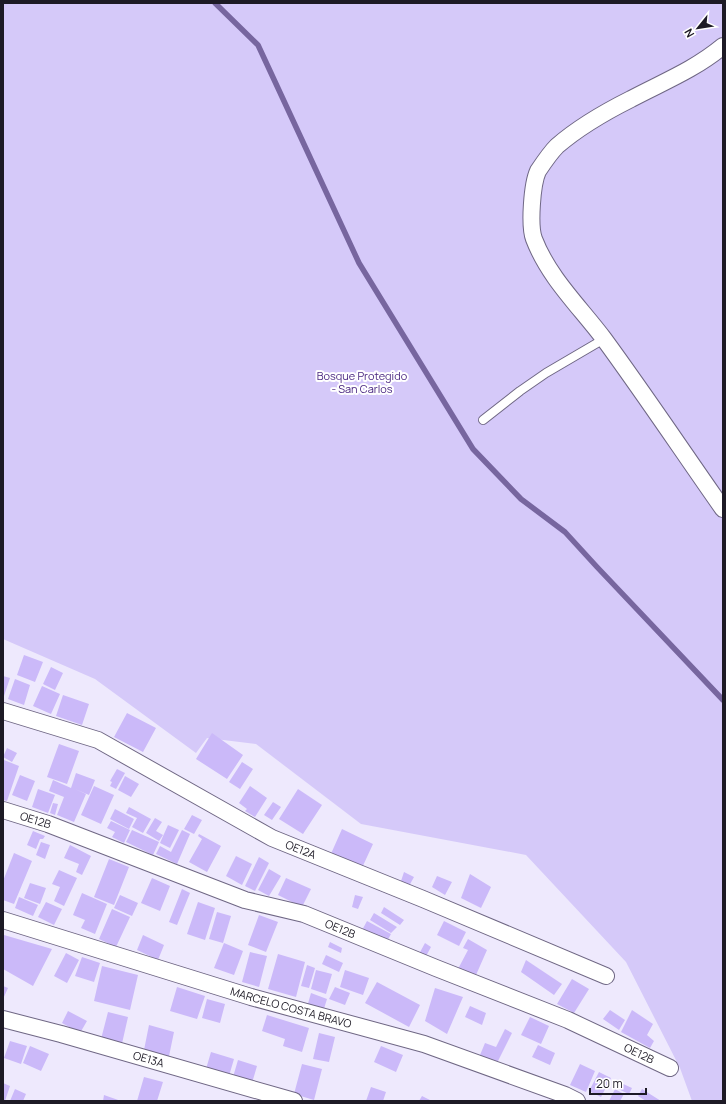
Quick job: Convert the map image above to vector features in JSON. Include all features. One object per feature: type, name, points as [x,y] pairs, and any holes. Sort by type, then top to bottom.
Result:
[{"type":"street","points":[[723,46],[707,60],[630,99],[587,124],[556,147],[538,172],[533,194],[532,215],[534,238],[552,275],[604,339],[723,509]]},
{"type":"street","name":"OE12A","points":[[3,711],[98,740],[272,838],[452,911],[606,976]]},
{"type":"street","name":"OE12B","points":[[3,810],[48,824],[245,900],[304,914],[568,1020],[670,1068]]},
{"type":"street","name":"MARCELO COSTA BRAVO","points":[[3,920],[251,997],[424,1044],[565,1095],[577,1101]]},
{"type":"street","name":"OE13A","points":[[3,1019],[61,1034],[294,1101]]},
{"type":"lane","points":[[483,420],[546,373],[604,339]]},
{"type":"green space","name":"Bosque Protegido - San Carlos","points":[[3,3],[723,3],[723,1101],[692,1101],[680,1068],[626,962],[526,855],[361,824],[256,744],[207,738],[196,753],[95,679],[3,639]]},
{"type":"building","points":[[24,655],[43,662],[35,682],[17,675]]},
{"type":"building","points":[[51,667],[63,673],[55,690],[43,684]]},
{"type":"building","points":[[3,676],[10,678],[3,699]]},
{"type":"building","points":[[15,679],[30,685],[24,705],[8,699]]},
{"type":"building","points":[[42,686],[60,694],[51,714],[33,706]]},
{"type":"building","points":[[63,695],[89,704],[82,725],[56,716]]},
{"type":"building","points":[[127,713],[156,728],[143,752],[114,737]]},
{"type":"building","points":[[212,733],[243,755],[227,779],[196,759]]},
{"type":"building","points":[[59,744],[79,751],[67,784],[47,777]]},
{"type":"building","points":[[7,748],[17,753],[12,762],[3,757]]},
{"type":"building","points":[[4,760],[19,766],[7,801],[3,800]]},
{"type":"building","points":[[242,762],[253,769],[240,789],[229,782]]},
{"type":"building","points":[[117,769],[125,773],[116,789],[110,786],[112,782],[110,781]]},
{"type":"building","points":[[76,773],[95,780],[89,795],[75,789],[86,794],[74,822],[57,815],[64,797],[49,791],[53,780],[71,788]]},
{"type":"building","points":[[20,775],[35,781],[27,801],[12,795]]},
{"type":"building","points":[[125,776],[139,784],[131,797],[118,790]]},
{"type":"building","points":[[94,786],[114,795],[101,824],[81,815]]},
{"type":"building","points":[[250,786],[267,798],[255,817],[245,811],[247,809],[239,803]]},
{"type":"building","points":[[38,789],[55,795],[48,813],[32,807]]},
{"type":"building","points":[[298,789],[322,805],[303,834],[279,819]]},
{"type":"building","points":[[273,802],[281,807],[272,820],[264,815]]},
{"type":"building","points":[[53,803],[58,804],[55,815],[50,813]]},
{"type":"building","points":[[129,807],[151,819],[143,833],[132,827],[137,818],[126,813]]},
{"type":"building","points":[[115,809],[134,819],[129,829],[110,819]]},
{"type":"building","points":[[192,815],[202,820],[194,834],[184,829]]},
{"type":"building","points":[[155,818],[162,822],[156,831],[163,835],[159,841],[146,833]]},
{"type":"building","points":[[111,821],[130,830],[124,843],[112,837],[115,832],[107,828]]},
{"type":"building","points":[[168,825],[179,830],[170,848],[160,843]]},
{"type":"building","points":[[342,829],[373,844],[361,870],[330,856]]},
{"type":"building","points":[[132,830],[159,842],[153,855],[126,842]]},
{"type":"building","points":[[182,830],[190,834],[177,864],[156,854],[160,846],[171,852]]},
{"type":"building","points":[[33,831],[45,836],[43,839],[40,839],[36,849],[27,845]]},
{"type":"building","points":[[199,834],[221,846],[207,872],[189,862],[202,839],[198,836]]},
{"type":"building","points":[[41,842],[50,845],[45,859],[36,855]]},
{"type":"building","points":[[70,845],[91,856],[82,875],[76,872],[79,864],[64,858]]},
{"type":"building","points":[[14,853],[32,861],[14,904],[3,900],[3,881]]},
{"type":"building","points":[[236,856],[252,864],[242,885],[226,876]]},
{"type":"building","points":[[259,857],[269,863],[255,891],[245,886]]},
{"type":"building","points":[[109,859],[129,867],[114,905],[94,897]]},
{"type":"building","points":[[269,869],[281,876],[269,896],[258,890]]},
{"type":"building","points":[[59,870],[77,878],[64,906],[54,901],[60,887],[52,884]]},
{"type":"building","points":[[404,872],[414,877],[409,886],[401,881]]},
{"type":"building","points":[[470,874],[491,887],[481,908],[461,898]]},
{"type":"building","points":[[437,876],[452,882],[445,895],[432,887]]},
{"type":"building","points":[[152,878],[170,886],[160,911],[141,903]]},
{"type":"building","points":[[286,878],[311,889],[302,907],[278,895]]},
{"type":"building","points":[[30,883],[46,888],[40,904],[24,898]]},
{"type":"building","points":[[182,889],[190,893],[177,925],[169,922]]},
{"type":"building","points":[[82,893],[107,904],[95,934],[81,928],[85,920],[73,915]]},
{"type":"building","points":[[120,895],[138,903],[132,916],[114,908]]},
{"type":"building","points":[[355,895],[363,897],[358,909],[352,907]]},
{"type":"building","points":[[19,897],[38,905],[33,916],[15,908]]},
{"type":"building","points":[[46,902],[62,909],[54,925],[38,917]]},
{"type":"building","points":[[198,902],[215,908],[205,940],[187,934]]},
{"type":"building","points":[[384,907],[404,920],[400,925],[381,913]]},
{"type":"building","points":[[112,909],[130,917],[116,947],[99,939]]},
{"type":"building","points":[[217,912],[231,916],[223,943],[209,939]]},
{"type":"building","points":[[374,913],[397,927],[391,933],[370,920]]},
{"type":"building","points":[[259,915],[278,922],[266,952],[248,945]]},
{"type":"building","points":[[367,921],[391,934],[385,945],[360,934]]},
{"type":"building","points":[[444,921],[466,932],[459,946],[437,935]]},
{"type":"building","points":[[4,935],[52,949],[33,986],[3,969]]},
{"type":"building","points":[[143,935],[164,945],[158,960],[137,950]]},
{"type":"building","points":[[468,939],[487,950],[476,975],[458,969],[468,950],[463,948]]},
{"type":"building","points":[[330,942],[342,948],[341,953],[328,947]]},
{"type":"building","points":[[224,943],[243,951],[234,975],[214,968]]},
{"type":"building","points":[[425,943],[431,947],[425,958],[419,954]]},
{"type":"building","points":[[250,952],[267,956],[259,987],[242,982]]},
{"type":"building","points":[[66,953],[79,960],[67,983],[54,976]]},
{"type":"building","points":[[278,954],[305,962],[296,997],[268,989]]},
{"type":"building","points":[[326,955],[343,963],[339,972],[322,964]]},
{"type":"building","points":[[82,957],[100,963],[94,982],[75,976]]},
{"type":"building","points":[[526,960],[562,984],[554,995],[521,972]]},
{"type":"building","points":[[307,965],[315,968],[309,988],[301,986]]},
{"type":"building","points":[[102,966],[138,975],[130,1010],[94,1001]]},
{"type":"building","points":[[316,970],[332,974],[326,994],[311,989]]},
{"type":"building","points":[[345,970],[369,978],[363,995],[340,987]]},
{"type":"building","points":[[572,979],[589,989],[574,1013],[557,1004]]},
{"type":"building","points":[[377,982],[420,1005],[409,1027],[365,1003]]},
{"type":"building","points":[[3,986],[8,988],[3,999]]},
{"type":"building","points":[[177,987],[205,996],[197,1019],[170,1011]]},
{"type":"building","points":[[335,987],[350,993],[345,1005],[329,999]]},
{"type":"building","points":[[435,988],[463,997],[447,1034],[425,1021]]},
{"type":"building","points":[[311,993],[327,999],[323,1012],[307,1007]]},
{"type":"building","points":[[207,999],[225,1004],[220,1023],[202,1018]]},
{"type":"building","points":[[470,1006],[486,1013],[482,1025],[465,1017]]},
{"type":"building","points":[[610,1010],[625,1020],[619,1030],[603,1019]]},
{"type":"building","points":[[632,1010],[653,1024],[647,1035],[654,1041],[650,1048],[621,1032]]},
{"type":"building","points":[[68,1011],[87,1021],[80,1033],[62,1023]]},
{"type":"building","points":[[108,1012],[128,1017],[121,1048],[100,1043]]},
{"type":"building","points":[[267,1015],[309,1028],[302,1052],[283,1046],[285,1039],[262,1031]]},
{"type":"building","points":[[530,1017],[549,1026],[541,1044],[521,1035]]},
{"type":"building","points":[[149,1025],[174,1032],[168,1061],[143,1055]]},
{"type":"building","points":[[505,1029],[512,1033],[497,1063],[480,1055],[485,1043],[496,1047]]},
{"type":"building","points":[[319,1033],[335,1037],[329,1062],[313,1059]]},
{"type":"building","points":[[10,1041],[27,1046],[21,1064],[4,1058]]},
{"type":"building","points":[[538,1045],[555,1053],[550,1065],[532,1057]]},
{"type":"building","points":[[30,1046],[49,1054],[41,1071],[23,1063]]},
{"type":"building","points":[[381,1046],[403,1055],[396,1072],[374,1062]]},
{"type":"building","points":[[211,1052],[234,1059],[229,1076],[206,1069]]},
{"type":"building","points":[[238,1060],[257,1066],[252,1083],[233,1077]]},
{"type":"building","points":[[302,1064],[322,1069],[314,1100],[294,1094]]},
{"type":"building","points":[[580,1064],[595,1071],[586,1092],[570,1085]]},
{"type":"building","points":[[599,1072],[611,1078],[601,1097],[589,1091]]},
{"type":"building","points":[[144,1077],[163,1082],[157,1101],[137,1101]]},
{"type":"building","points":[[3,1083],[10,1086],[5,1101],[3,1101]]},
{"type":"building","points":[[621,1083],[632,1088],[629,1094],[618,1089]]},
{"type":"building","points":[[371,1087],[386,1092],[383,1101],[366,1101]]},
{"type":"building","points":[[15,1089],[26,1094],[23,1101],[10,1101]]},
{"type":"building","points":[[615,1089],[624,1094],[620,1101],[609,1101]]},
{"type":"building","points":[[642,1089],[661,1101],[646,1101],[638,1096]]},
{"type":"building","points":[[104,1095],[121,1101],[103,1101]]},
{"type":"building","points":[[422,1096],[432,1101],[419,1101]]},
{"type":"waterway","points":[[215,3],[258,45],[359,263],[473,449],[521,499],[565,532],[723,700]]}]
